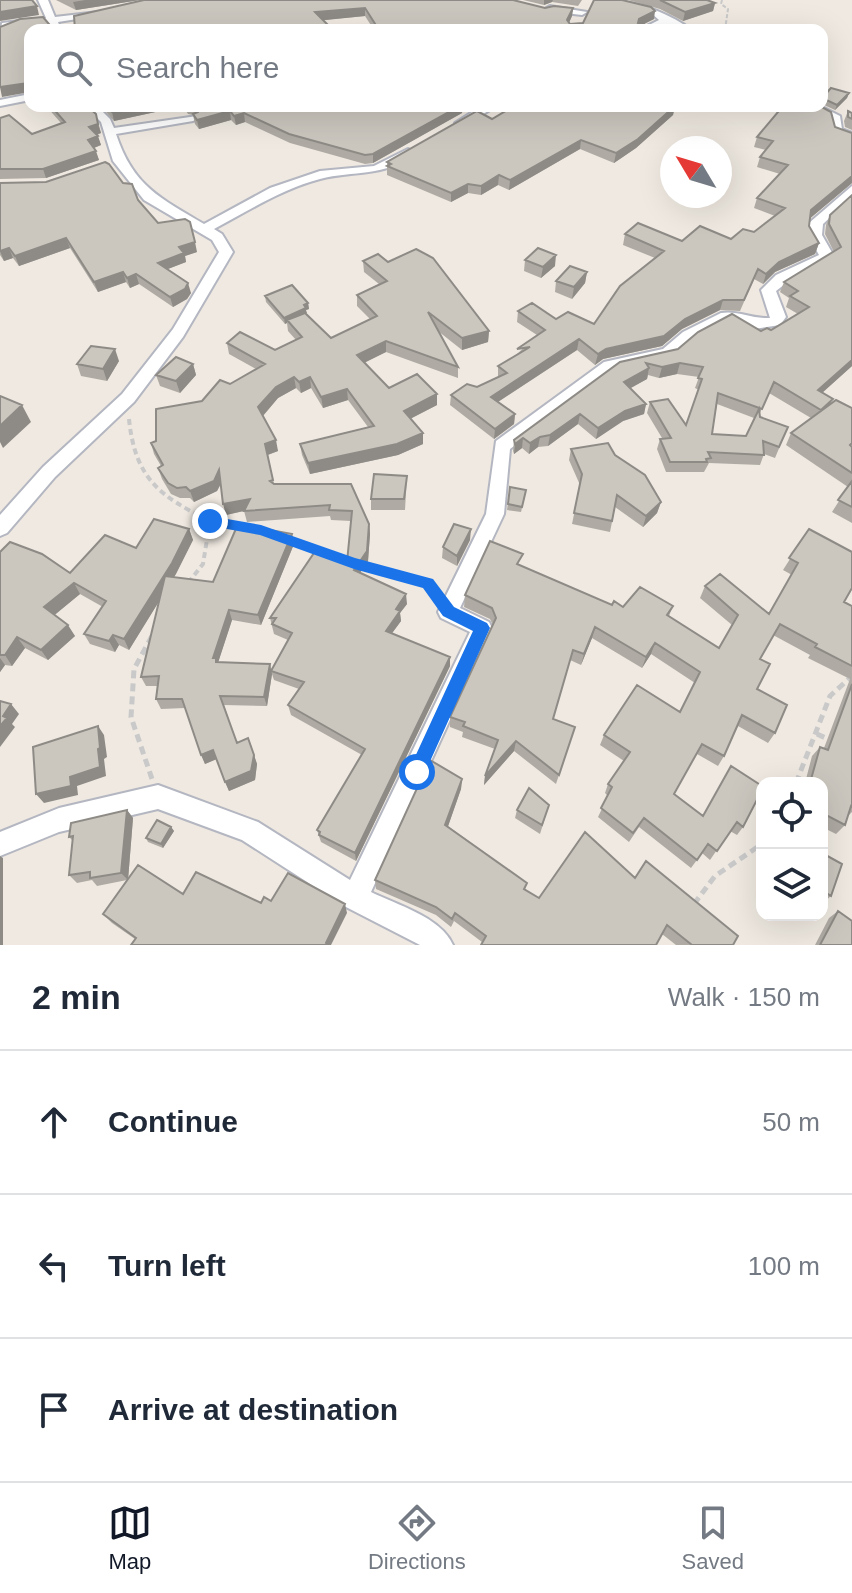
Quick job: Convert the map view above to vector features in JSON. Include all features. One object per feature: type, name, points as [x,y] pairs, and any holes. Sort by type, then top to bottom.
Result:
[{"type":"street","points":[[43,0],[55,24]]},
{"type":"street","points":[[603,0],[654,11],[673,24]]},
{"type":"street","points":[[535,8],[580,17],[590,2]]},
{"type":"street","points":[[60,24],[115,12]]},
{"type":"street","points":[[0,33],[6,25],[33,20],[51,24]]},
{"type":"street","points":[[659,24],[666,21]]},
{"type":"street","points":[[0,103],[24,98]]},
{"type":"street","points":[[0,528],[49,472],[128,398],[178,333],[226,252],[217,237],[149,197],[110,163],[110,132],[106,121],[97,112]]},
{"type":"street","points":[[446,133],[480,112]]},
{"type":"street","points":[[824,112],[836,118],[836,131],[852,137]]},
{"type":"street","points":[[110,132],[193,118]]},
{"type":"street","points":[[204,229],[275,191],[320,175],[377,169],[419,148]]},
{"type":"street","points":[[355,898],[482,628],[448,612],[495,514],[502,446],[610,366],[668,353],[688,336],[726,316],[754,324],[775,322],[778,317],[768,290],[789,272],[809,267],[827,256],[815,235],[816,223],[852,190]]},
{"type":"street","points":[[0,844],[59,820],[158,797],[249,831],[355,898],[425,932],[440,945]]},
{"type":"path","points":[[722,0],[721,4],[728,9],[726,24]]},
{"type":"path","points":[[128,398],[129,431],[140,470],[168,501],[210,521],[248,528]]},
{"type":"path","points":[[183,588],[203,564],[210,521]]},
{"type":"path","points":[[283,537],[354,563],[428,583],[448,612]]},
{"type":"path","points":[[157,627],[134,669],[131,717],[158,797]]},
{"type":"path","points":[[799,777],[830,696],[852,676]]},
{"type":"path","points":[[817,734],[840,746]]},
{"type":"path","points":[[690,911],[715,876],[756,848]]},
{"type":"building","points":[[0,0],[32,0],[37,6],[0,12]]},
{"type":"building","points":[[144,0],[513,0],[545,8],[573,8],[567,20],[570,24],[375,24],[365,8],[315,12],[327,24],[75,24],[74,16]]},
{"type":"building","points":[[594,0],[622,0],[651,7],[655,11],[639,19],[638,23],[643,24],[570,24],[583,23]]},
{"type":"building","points":[[660,0],[707,0],[715,3],[685,12]]},
{"type":"building","points":[[43,17],[49,24],[24,24],[24,84],[0,87],[0,27],[20,19]]},
{"type":"building","points":[[831,88],[849,93],[837,105],[828,101]]},
{"type":"building","points":[[828,110],[835,127],[852,133],[852,176],[811,210],[809,226],[819,243],[779,262],[766,274],[758,269],[744,300],[723,300],[685,319],[664,336],[606,349],[598,354],[579,339],[491,397],[515,414],[495,429],[451,395],[467,384],[477,387],[507,373],[498,366],[530,347],[517,349],[545,330],[518,311],[532,303],[556,319],[568,312],[594,324],[620,286],[664,251],[625,234],[638,223],[682,241],[700,226],[731,239],[743,229],[754,232],[785,208],[757,198],[788,165],[760,157],[773,141],[757,137],[778,112]]},
{"type":"building","points":[[56,112],[96,114],[98,124],[89,127],[98,136],[88,140],[96,151],[43,169],[0,169],[0,118],[9,115],[32,134],[65,122]]},
{"type":"building","points":[[198,112],[226,112],[197,120],[193,114]]},
{"type":"building","points":[[231,112],[449,112],[373,154],[365,155],[289,134],[244,113],[234,116]]},
{"type":"building","points":[[475,112],[492,119],[504,112],[668,112],[638,139],[616,153],[581,140],[510,180],[499,175],[481,186],[468,184],[451,193],[387,166],[391,164],[387,162]]},
{"type":"building","points":[[105,162],[123,183],[132,184],[138,200],[158,223],[185,219],[190,222],[195,242],[179,247],[184,253],[158,263],[188,283],[185,289],[170,297],[136,274],[127,278],[123,272],[94,282],[66,238],[15,256],[9,248],[0,251],[0,183],[46,182]]},
{"type":"building","points":[[852,195],[852,360],[818,390],[833,399],[821,410],[774,382],[762,409],[718,393],[712,434],[746,436],[759,409],[760,417],[788,427],[779,447],[763,441],[764,455],[708,452],[711,458],[706,459],[707,462],[670,462],[660,439],[671,438],[650,402],[668,399],[686,425],[702,379],[698,378],[703,367],[680,363],[662,367],[646,363],[649,368],[624,382],[646,404],[625,411],[598,428],[580,414],[550,435],[530,443],[523,438],[515,444],[514,440],[620,362],[678,349],[698,332],[732,314],[761,331],[771,330],[809,307],[790,296],[798,291],[784,282],[841,247],[829,224],[830,215]]},
{"type":"building","points":[[538,248],[556,255],[543,267],[525,260]]},
{"type":"building","points":[[416,249],[433,258],[489,331],[462,338],[428,312],[458,367],[386,341],[357,355],[389,388],[417,374],[437,394],[404,411],[423,433],[397,444],[308,463],[300,444],[374,426],[347,389],[321,397],[310,377],[299,382],[294,377],[276,387],[258,407],[276,440],[265,444],[273,480],[270,481],[274,484],[351,484],[369,524],[367,551],[354,570],[406,594],[396,609],[400,611],[386,631],[450,657],[355,853],[319,835],[317,830],[365,749],[288,705],[304,682],[271,671],[292,633],[272,624],[276,618],[270,618],[316,550],[347,562],[352,511],[329,510],[330,505],[244,511],[250,499],[223,504],[219,470],[214,481],[190,491],[186,487],[177,488],[168,483],[158,468],[163,465],[151,443],[156,441],[156,409],[202,401],[220,380],[230,384],[265,364],[227,343],[240,332],[275,350],[302,337],[287,320],[305,313],[331,338],[377,316],[357,295],[387,281],[363,261],[378,254],[388,262]]},
{"type":"building","points":[[570,266],[587,272],[574,287],[556,281]]},
{"type":"building","points":[[292,285],[308,303],[304,305],[306,308],[284,318],[265,296]]},
{"type":"building","points":[[91,346],[115,349],[103,369],[77,364]]},
{"type":"building","points":[[176,357],[193,364],[176,381],[156,375]]},
{"type":"building","points":[[0,396],[22,405],[0,426]]},
{"type":"building","points":[[836,400],[852,408],[852,473],[791,433]]},
{"type":"building","points":[[608,443],[615,455],[645,475],[661,502],[646,516],[617,495],[612,521],[574,513],[582,474],[571,449]]},
{"type":"building","points":[[374,474],[407,476],[404,499],[371,499]]},
{"type":"building","points":[[852,481],[852,507],[838,500]]},
{"type":"building","points":[[510,487],[526,490],[522,507],[508,504]]},
{"type":"building","points":[[154,519],[189,529],[172,563],[124,639],[113,635],[109,641],[84,634],[106,601],[74,583],[44,607],[68,625],[41,650],[17,637],[5,655],[0,655],[0,552],[10,542],[42,554],[70,573],[105,535],[136,548]]},
{"type":"building","points":[[238,524],[292,534],[258,615],[229,610],[213,658],[216,662],[270,664],[264,697],[220,696],[237,743],[248,738],[254,755],[251,771],[225,782],[213,750],[201,755],[182,699],[156,699],[159,676],[141,677],[165,576],[213,582]]},
{"type":"building","points":[[454,524],[471,529],[457,556],[443,547]]},
{"type":"building","points":[[809,529],[852,552],[852,588],[844,602],[852,606],[852,666],[780,624],[760,659],[770,664],[757,689],[787,705],[775,733],[742,715],[724,756],[702,744],[674,794],[703,816],[731,766],[756,782],[756,802],[743,827],[737,822],[717,851],[708,844],[697,860],[644,818],[633,833],[601,808],[612,787],[608,784],[630,752],[604,735],[637,685],[680,712],[700,672],[655,643],[646,657],[595,627],[584,654],[573,650],[553,719],[575,727],[559,775],[516,741],[485,776],[498,740],[463,726],[465,722],[450,717],[496,618],[492,608],[465,595],[490,541],[523,554],[517,564],[612,605],[614,601],[623,607],[640,587],[673,606],[667,615],[719,648],[738,615],[705,586],[720,574],[769,614],[798,563],[789,558]]},
{"type":"building","points":[[852,684],[852,807],[845,825],[828,816],[828,777],[812,777],[820,747],[828,750]]},
{"type":"building","points":[[0,701],[11,704],[3,716],[7,718],[0,726]]},
{"type":"building","points":[[98,726],[100,767],[70,777],[71,786],[36,794],[33,747]]},
{"type":"building","points":[[430,760],[462,779],[445,825],[527,883],[524,889],[539,898],[585,832],[635,878],[646,861],[738,936],[733,945],[692,945],[667,925],[656,945],[481,945],[486,936],[455,913],[452,919],[436,907],[375,880]]},
{"type":"building","points":[[529,788],[549,805],[542,825],[517,810]]},
{"type":"building","points":[[127,810],[121,873],[90,878],[90,872],[69,875],[73,836],[69,837],[71,823]]},
{"type":"building","points":[[157,820],[171,827],[161,844],[146,838]]},
{"type":"building","points":[[828,856],[842,864],[831,896],[828,894]]},
{"type":"building","points":[[138,865],[183,894],[196,872],[261,903],[264,897],[271,901],[288,873],[345,904],[326,943],[329,945],[131,945],[136,938],[103,914]]},
{"type":"building","points":[[838,911],[852,921],[852,945],[820,945]]},
{"type":"route","points":[[210,521],[261,530],[354,563],[428,583],[448,612],[482,628],[417,772]]}]
